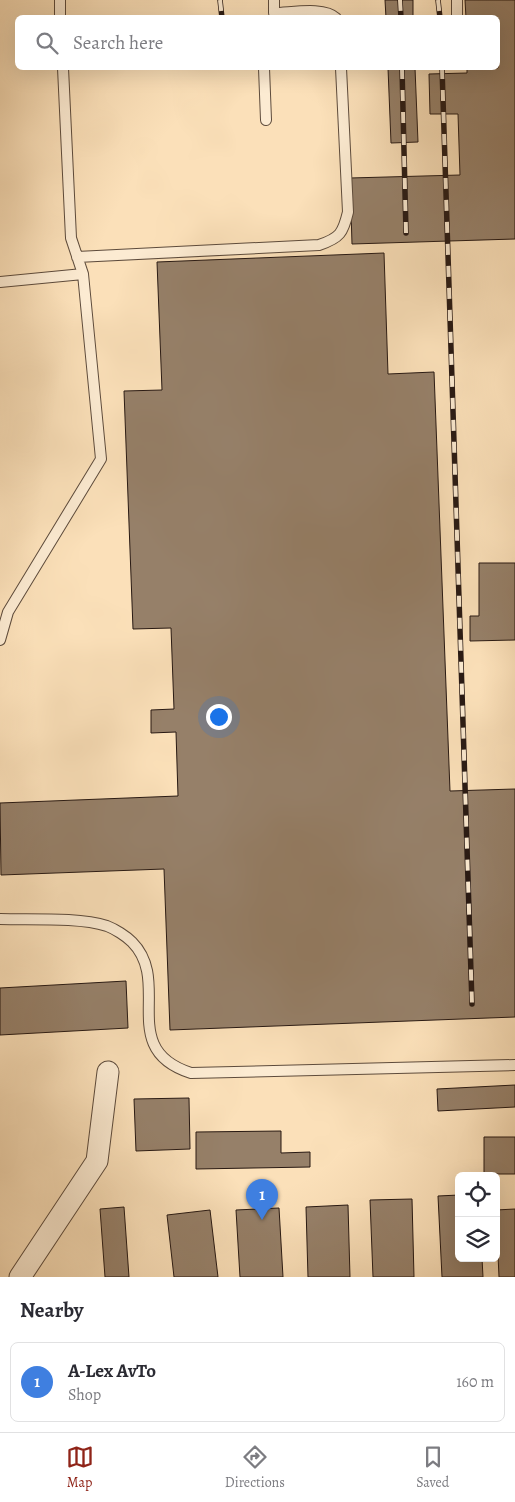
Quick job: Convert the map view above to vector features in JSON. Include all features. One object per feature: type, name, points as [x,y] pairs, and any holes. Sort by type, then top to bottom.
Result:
[{"type":"street","points":[[20,1277],[97,1161],[108,1072]]},
{"type":"lane","points":[[60,0],[60,15]]},
{"type":"lane","points":[[274,0],[274,15],[322,11],[333,15]]},
{"type":"lane","points":[[457,0],[457,15]]},
{"type":"lane","points":[[0,640],[8,612],[101,459],[83,274],[70,238],[63,70]]},
{"type":"lane","points":[[264,70],[266,120]]},
{"type":"lane","points":[[77,256],[319,245],[334,240],[343,230],[348,212],[341,70]]},
{"type":"lane","points":[[0,282],[83,274]]},
{"type":"lane","points":[[0,919],[89,922],[109,926],[128,938],[141,951],[148,970],[149,1028],[155,1048],[163,1058],[176,1068],[191,1073],[515,1065]]},
{"type":"building","points":[[385,0],[413,0],[413,15],[386,15]]},
{"type":"building","points":[[465,0],[515,0],[515,239],[352,244],[350,178],[460,175],[458,114],[430,114],[429,74],[467,73],[467,70],[500,70],[500,15],[466,15]]},
{"type":"building","points":[[388,70],[415,70],[418,142],[391,143]]},
{"type":"building","points":[[384,253],[388,374],[434,372],[450,791],[515,789],[515,1017],[170,1030],[164,869],[1,875],[0,803],[178,796],[176,732],[151,733],[151,710],[174,709],[171,628],[133,629],[124,391],[162,390],[157,262]]},
{"type":"building","points":[[479,563],[515,563],[515,640],[470,641],[470,616],[479,616]]},
{"type":"building","points":[[126,981],[128,1028],[0,1035],[0,988]]},
{"type":"building","points":[[515,1085],[515,1107],[438,1111],[437,1089]]},
{"type":"building","points":[[189,1098],[190,1149],[136,1151],[134,1099]]},
{"type":"building","points":[[281,1131],[281,1153],[310,1152],[310,1167],[196,1169],[196,1132]]},
{"type":"building","points":[[484,1137],[515,1137],[515,1174],[484,1172]]},
{"type":"building","points":[[455,1195],[455,1262],[482,1262],[483,1277],[442,1277],[438,1196]]},
{"type":"building","points":[[412,1199],[414,1277],[373,1277],[370,1200]]},
{"type":"building","points":[[348,1205],[350,1277],[308,1277],[306,1207]]},
{"type":"building","points":[[124,1207],[129,1277],[105,1277],[100,1209]]},
{"type":"building","points":[[279,1208],[283,1277],[240,1277],[236,1210]]},
{"type":"building","points":[[515,1209],[515,1277],[499,1277],[500,1210]]},
{"type":"building","points":[[210,1210],[218,1277],[174,1277],[167,1215]]},
{"type":"railway","points":[[220,0],[222,15]]},
{"type":"railway","points":[[400,0],[401,15]]},
{"type":"railway","points":[[438,0],[440,15]]},
{"type":"railway","points":[[402,70],[406,233]]},
{"type":"railway","points":[[442,70],[472,1004]]},
{"type":"place","name":"A-Lex AvTo","points":[[262,1220]]}]
